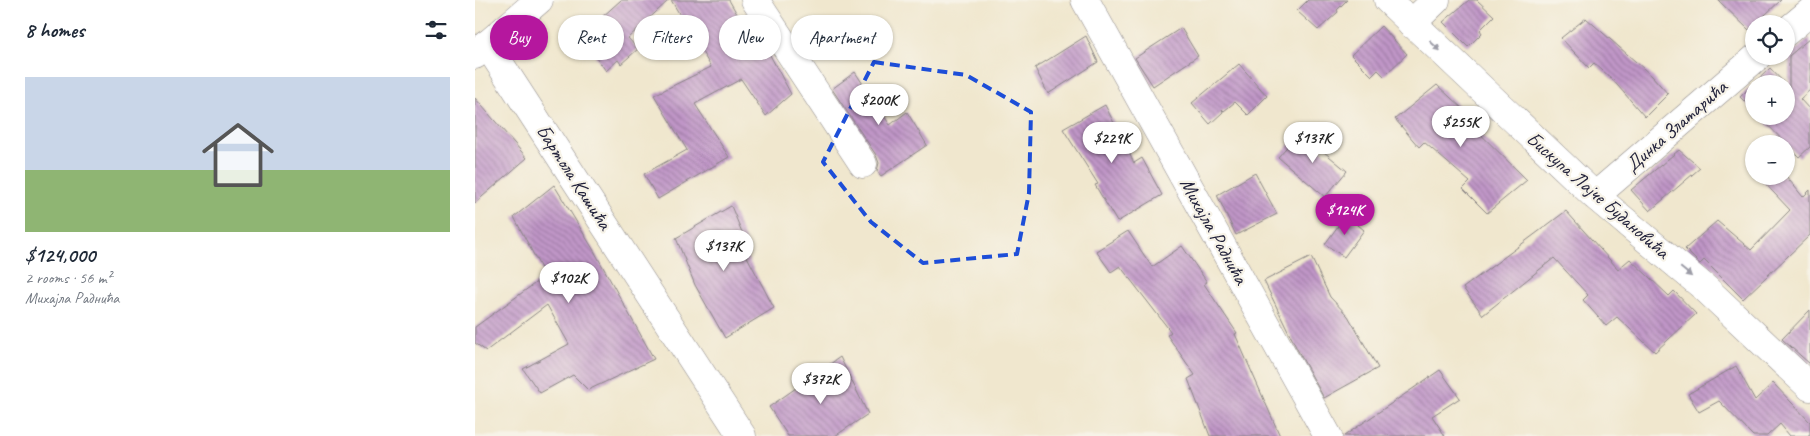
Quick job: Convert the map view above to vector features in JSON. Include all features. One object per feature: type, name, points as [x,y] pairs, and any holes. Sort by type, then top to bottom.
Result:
[{"type":"street","points":[[481,50],[539,0]]},
{"type":"street","points":[[755,0],[863,164]]},
{"type":"street","name":"Михајла Раднића","points":[[1085,0],[1328,436]]},
{"type":"street","name":"Бискупа Лајче Будановића","points":[[1388,0],[1411,24],[1595,196],[1707,289],[1810,387]]},
{"type":"street","points":[[1411,24],[1436,0]]},
{"type":"street","points":[[1795,24],[1810,12]]},
{"type":"street","name":"Бартола Кашића","points":[[481,50],[742,436]]},
{"type":"street","name":"Динка Златарића","points":[[1595,196],[1748,65]]},
{"type":"highlighted area","points":[[874,62],[966,75],[1031,112],[1029,193],[1017,254],[923,263],[871,222],[823,162]]},
{"type":"building","points":[[621,0],[669,0],[653,15],[634,15],[634,32],[628,38],[634,45],[634,53],[621,64],[618,60],[624,60],[624,15],[604,15]]},
{"type":"building","points":[[671,0],[729,0],[738,15],[719,15],[719,60],[773,60],[791,94],[766,116],[741,79],[695,104],[729,157],[658,199],[644,174],[687,150],[654,95],[711,67],[707,60],[709,60],[709,15],[680,15]]},
{"type":"building","points":[[1308,0],[1347,0],[1337,10],[1338,12],[1318,30],[1297,11]]},
{"type":"building","points":[[1469,0],[1477,0],[1494,16],[1480,30],[1482,33],[1468,47],[1443,22]]},
{"type":"building","points":[[1718,0],[1781,0],[1765,15],[1745,15],[1745,26]]},
{"type":"building","points":[[1586,18],[1652,76],[1668,94],[1645,117],[1611,78],[1594,63],[1589,68],[1561,38]]},
{"type":"building","points":[[1381,26],[1407,54],[1384,76],[1378,70],[1372,76],[1351,55]]},
{"type":"building","points":[[1181,28],[1198,56],[1153,86],[1135,58]]},
{"type":"building","points":[[1086,36],[1098,62],[1048,94],[1035,68]]},
{"type":"building","points":[[1810,38],[1810,90],[1800,99],[1810,110],[1810,147],[1799,157],[1795,153],[1795,135],[1778,135],[1768,125],[1795,125],[1795,75],[1789,75],[1789,65],[1795,65],[1795,51]]},
{"type":"building","points":[[598,60],[618,60],[606,71]]},
{"type":"building","points":[[1239,64],[1267,96],[1248,115],[1235,102],[1224,111],[1222,109],[1223,112],[1210,124],[1192,103]]},
{"type":"building","points":[[1770,68],[1777,75],[1763,75]]},
{"type":"building","points":[[855,72],[890,125],[907,112],[927,145],[881,176],[877,171],[879,163],[876,155],[832,89]]},
{"type":"building","points":[[1437,85],[1463,109],[1459,113],[1527,180],[1487,213],[1463,189],[1470,182],[1424,142],[1419,147],[1395,119]]},
{"type":"building","points":[[1745,92],[1745,102],[1740,97]]},
{"type":"building","points":[[475,98],[527,158],[475,203]]},
{"type":"building","points":[[1105,105],[1134,163],[1142,158],[1162,195],[1117,222],[1095,185],[1098,184],[1063,129]]},
{"type":"building","points":[[1300,132],[1347,171],[1325,197],[1278,157]]},
{"type":"building","points":[[1679,150],[1700,168],[1650,211],[1631,190]]},
{"type":"building","points":[[1255,173],[1277,214],[1236,235],[1217,195]]},
{"type":"building","points":[[554,185],[593,249],[654,359],[588,390],[573,375],[540,393],[523,369],[569,344],[547,305],[486,351],[475,343],[475,327],[545,276],[514,217]]},
{"type":"building","points":[[1766,185],[1793,185],[1803,197],[1810,190],[1810,235],[1743,299],[1704,260],[1700,264],[1685,249],[1717,221],[1751,250],[1790,210]]},
{"type":"building","points":[[731,206],[747,244],[742,247],[774,308],[725,338],[695,285],[676,238]]},
{"type":"building","points":[[1566,211],[1618,269],[1630,259],[1669,296],[1674,291],[1696,314],[1655,352],[1617,317],[1606,326],[1583,300],[1588,295],[1554,258],[1483,315],[1463,288]]},
{"type":"building","points":[[1346,215],[1364,230],[1344,257],[1325,244]]},
{"type":"building","points":[[1128,231],[1152,267],[1182,246],[1207,282],[1204,284],[1237,333],[1235,334],[1280,436],[1210,436],[1188,379],[1195,375],[1167,335],[1171,332],[1120,266],[1111,272],[1096,251]]},
{"type":"building","points":[[1311,257],[1330,297],[1348,316],[1378,368],[1324,398],[1297,349],[1264,281]]},
{"type":"building","points":[[1810,310],[1810,364],[1782,339]]},
{"type":"building","points":[[840,357],[868,414],[835,436],[788,436],[769,407]]},
{"type":"building","points":[[1736,366],[1755,400],[1773,383],[1810,422],[1810,436],[1790,436],[1780,424],[1767,436],[1753,436],[1719,401],[1699,412],[1688,394]]},
{"type":"building","points":[[1440,370],[1460,398],[1432,416],[1445,436],[1344,436]]}]
